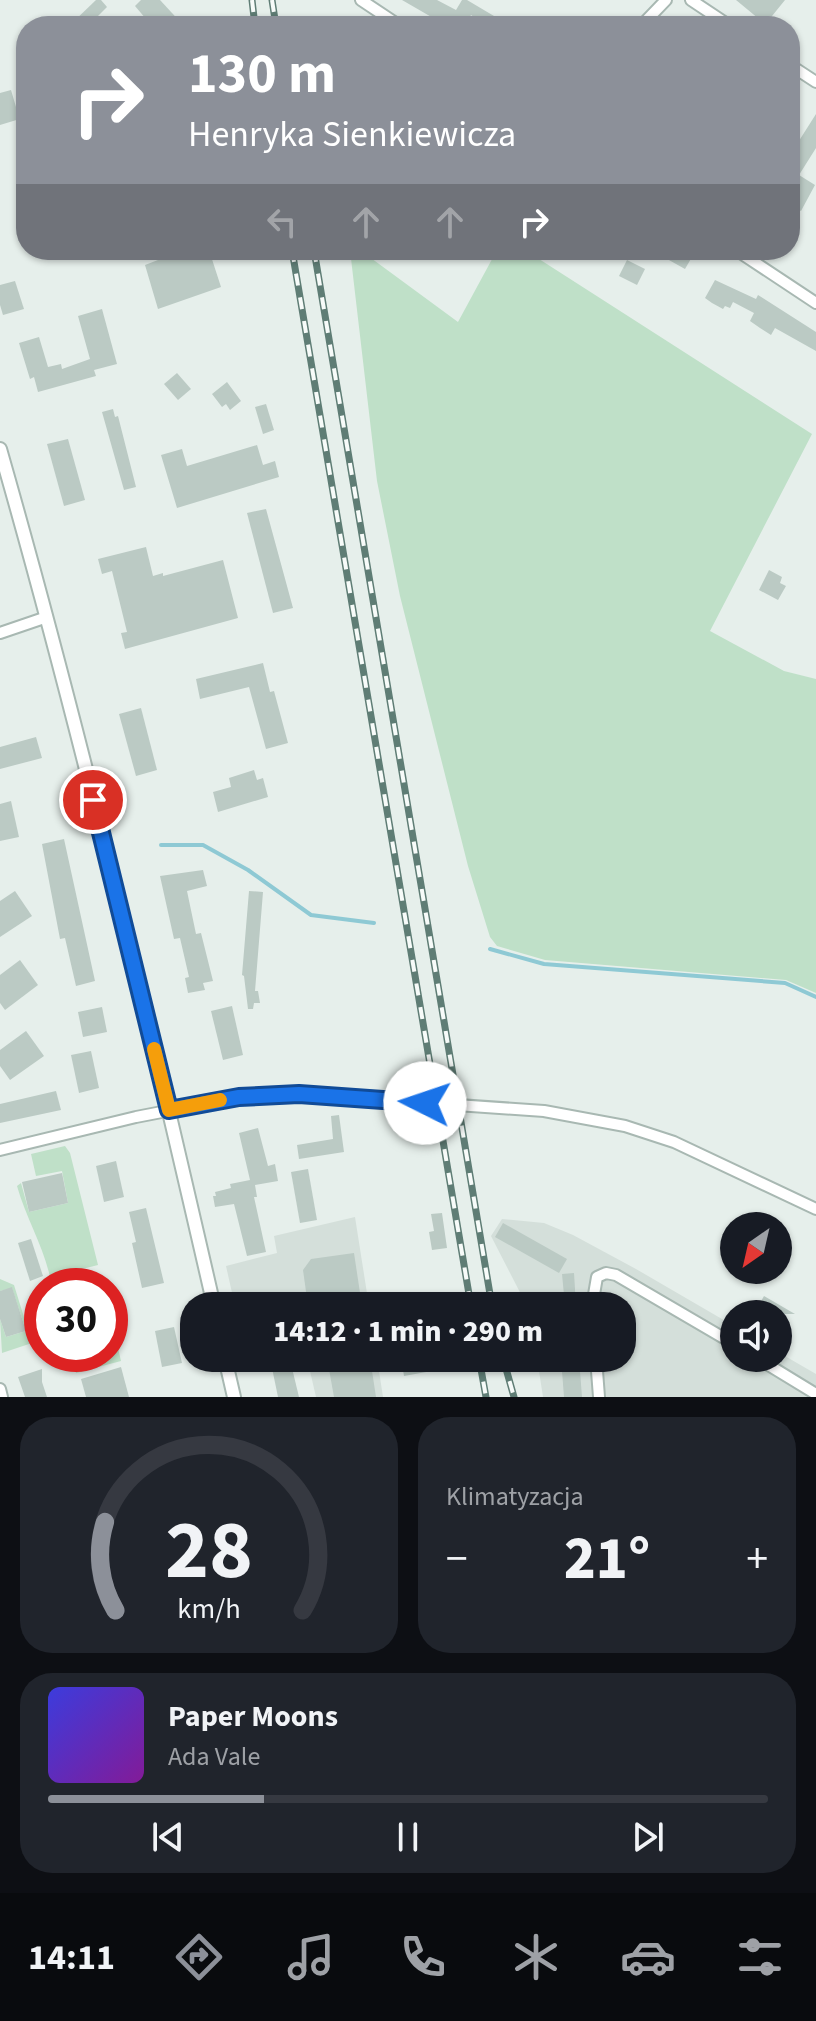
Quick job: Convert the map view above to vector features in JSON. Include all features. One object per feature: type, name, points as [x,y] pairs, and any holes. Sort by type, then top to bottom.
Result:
[{"type":"street","points":[[361,0],[385,16]]},
{"type":"street","points":[[651,16],[666,0]]},
{"type":"street","points":[[691,0],[715,16]]},
{"type":"street","points":[[751,260],[816,303]]},
{"type":"street","points":[[0,449],[47,617],[211,1292]]},
{"type":"street","points":[[0,633],[47,617]]},
{"type":"street","points":[[0,1150],[169,1110],[239,1097],[299,1094],[544,1111],[625,1126],[674,1142],[816,1209]]},
{"type":"street","points":[[594,1292],[597,1277],[606,1273],[616,1275],[720,1336]]},
{"type":"street","points":[[228,1372],[234,1397]]},
{"type":"street","points":[[597,1372],[599,1397]]},
{"type":"street","points":[[780,1372],[816,1394]]},
{"type":"street","points":[[0,1389],[2,1397]]},
{"type":"shaded area","points":[[355,1217],[367,1292],[232,1292],[226,1266],[277,1253],[274,1236]]},
{"type":"shaded area","points":[[502,1219],[544,1223],[573,1235],[720,1318],[720,1372],[792,1372],[792,1360],[816,1374],[816,1397],[543,1397],[539,1372],[636,1372],[636,1292],[520,1292],[491,1236]]},
{"type":"shaded area","points":[[310,1372],[379,1372],[383,1397],[316,1397]]},
{"type":"green space","points":[[351,260],[374,260],[458,322],[492,260],[541,260],[812,434],[710,631],[784,671],[816,679],[816,993],[786,980],[545,960],[497,946],[490,937],[468,866],[400,596],[377,481]]},
{"type":"green space","points":[[65,1146],[70,1153],[98,1265],[47,1268],[17,1186],[21,1183],[29,1212],[68,1203],[62,1171],[36,1176],[31,1154]]},
{"type":"green space","points":[[0,1279],[14,1285],[24,1325],[12,1288],[0,1291]]},
{"type":"green space","points":[[0,1319],[6,1337],[24,1332],[24,1346],[2,1353]]},
{"type":"building","points":[[96,0],[101,0],[107,7],[98,16],[79,16]]},
{"type":"building","points":[[141,0],[160,0],[175,16],[144,16],[135,6]]},
{"type":"building","points":[[402,0],[437,0],[456,10],[462,0],[467,0],[494,16],[471,15],[430,16]]},
{"type":"building","points":[[736,0],[785,0],[772,16],[755,16]]},
{"type":"building","points":[[11,90],[16,120],[0,125],[0,93]]},
{"type":"building","points":[[816,114],[816,148],[800,173],[800,139]]},
{"type":"building","points":[[800,176],[815,185],[800,210]]},
{"type":"building","points":[[158,260],[212,260],[221,287],[158,309],[145,265]]},
{"type":"building","points":[[627,260],[645,269],[637,285],[619,276]]},
{"type":"building","points":[[669,260],[690,260],[685,269]]},
{"type":"building","points":[[715,280],[756,299],[758,295],[816,332],[816,351],[775,328],[771,335],[750,321],[754,313],[733,302],[730,308],[725,306],[723,309],[712,303],[705,298]]},
{"type":"building","points":[[15,281],[24,309],[3,315],[0,285]]},
{"type":"building","points":[[102,309],[117,364],[94,370],[96,376],[38,392],[34,377],[30,379],[19,343],[39,337],[48,367],[61,364],[62,369],[90,359],[78,316]]},
{"type":"building","points":[[177,373],[191,389],[178,400],[164,384]]},
{"type":"building","points":[[227,382],[241,401],[230,410],[226,404],[222,407],[212,394]]},
{"type":"building","points":[[266,404],[274,430],[263,434],[255,407]]},
{"type":"building","points":[[113,409],[115,417],[118,416],[136,487],[124,490],[102,412]]},
{"type":"building","points":[[68,439],[85,500],[64,506],[47,444]]},
{"type":"building","points":[[257,445],[263,465],[275,461],[279,477],[177,508],[161,455],[182,449],[187,466]]},
{"type":"building","points":[[266,509],[293,608],[273,613],[247,513]]},
{"type":"building","points":[[146,547],[153,576],[223,560],[238,618],[125,649],[121,633],[127,632],[112,571],[102,574],[98,559]]},
{"type":"building","points":[[769,570],[782,577],[780,583],[786,586],[778,600],[759,590]]},
{"type":"building","points":[[263,663],[288,743],[266,749],[249,687],[200,699],[196,679]]},
{"type":"building","points":[[141,708],[157,770],[136,776],[119,714]]},
{"type":"building","points":[[36,737],[42,758],[0,769],[0,747]]},
{"type":"building","points":[[254,770],[257,780],[263,778],[268,797],[218,812],[213,792],[231,787],[229,778]]},
{"type":"building","points":[[11,801],[19,837],[0,841],[0,804]]},
{"type":"building","points":[[64,839],[95,981],[76,986],[65,938],[60,939],[42,844]]},
{"type":"building","points":[[203,870],[207,886],[187,891],[196,934],[201,933],[213,981],[203,983],[205,990],[188,993],[185,978],[189,977],[180,938],[174,939],[160,876]]},
{"type":"building","points":[[15,891],[32,916],[0,937],[0,901]]},
{"type":"building","points":[[249,891],[263,892],[255,991],[258,991],[260,1003],[254,1003],[253,1009],[248,1009],[242,975]]},
{"type":"building","points":[[20,960],[38,985],[5,1010],[0,1003],[0,975]]},
{"type":"building","points":[[232,1006],[243,1055],[223,1060],[211,1011]]},
{"type":"building","points":[[102,1007],[107,1032],[83,1037],[78,1012]]},
{"type":"building","points":[[26,1031],[44,1056],[10,1080],[0,1066],[0,1050]]},
{"type":"building","points":[[91,1051],[99,1088],[79,1093],[71,1055]]},
{"type":"building","points":[[56,1091],[61,1110],[0,1123],[0,1104]]},
{"type":"building","points":[[339,1115],[344,1152],[299,1159],[297,1145],[333,1139],[331,1116]]},
{"type":"building","points":[[258,1128],[268,1166],[275,1164],[278,1181],[255,1185],[257,1197],[254,1197],[266,1252],[247,1256],[234,1204],[215,1207],[213,1196],[216,1196],[215,1192],[231,1188],[230,1184],[250,1180],[239,1133]]},
{"type":"building","points":[[116,1161],[124,1197],[104,1202],[96,1166]]},
{"type":"building","points":[[308,1169],[317,1220],[300,1223],[291,1172]]},
{"type":"building","points":[[62,1173],[68,1203],[29,1212],[22,1182]]},
{"type":"building","points":[[146,1208],[164,1283],[142,1288],[129,1212]]},
{"type":"building","points":[[442,1213],[447,1248],[432,1250],[429,1232],[434,1231],[431,1214]]},
{"type":"building","points":[[503,1223],[567,1259],[559,1273],[495,1237]]},
{"type":"building","points":[[31,1239],[40,1268],[26,1268],[18,1243]]},
{"type":"building","points":[[354,1253],[360,1292],[306,1292],[303,1270],[311,1259]]},
{"type":"building","points":[[574,1273],[575,1292],[564,1292],[562,1274]]},
{"type":"building","points":[[12,1287],[24,1332],[6,1337],[0,1319],[0,1291]]},
{"type":"building","points":[[174,1327],[180,1363],[162,1367],[155,1331]]},
{"type":"building","points":[[42,1372],[47,1397],[25,1397],[18,1377]]},
{"type":"building","points":[[104,1372],[122,1372],[129,1397],[86,1397],[81,1379]]},
{"type":"building","points":[[273,1372],[293,1372],[299,1397],[278,1397]]},
{"type":"building","points":[[330,1372],[372,1372],[376,1397],[334,1397]]},
{"type":"building","points":[[403,1372],[426,1372],[404,1376]]},
{"type":"building","points":[[562,1372],[580,1372],[582,1397],[564,1397]]},
{"type":"waterway","points":[[161,845],[203,845],[248,870],[311,915],[374,923]]},
{"type":"waterway","points":[[490,949],[544,964],[785,983],[816,997]]},
{"type":"railway","points":[[252,0],[254,16]]},
{"type":"railway","points":[[272,0],[274,16]]},
{"type":"railway","points":[[294,260],[469,1292]]},
{"type":"railway","points":[[316,260],[490,1292]]},
{"type":"railway","points":[[482,1372],[486,1397]]},
{"type":"railway","points":[[507,1372],[514,1397]]},
{"type":"slow traffic","points":[[154,1049],[169,1110],[220,1100]]},
{"type":"route","points":[[93,800],[169,1110],[239,1097],[299,1094],[425,1103]]}]
